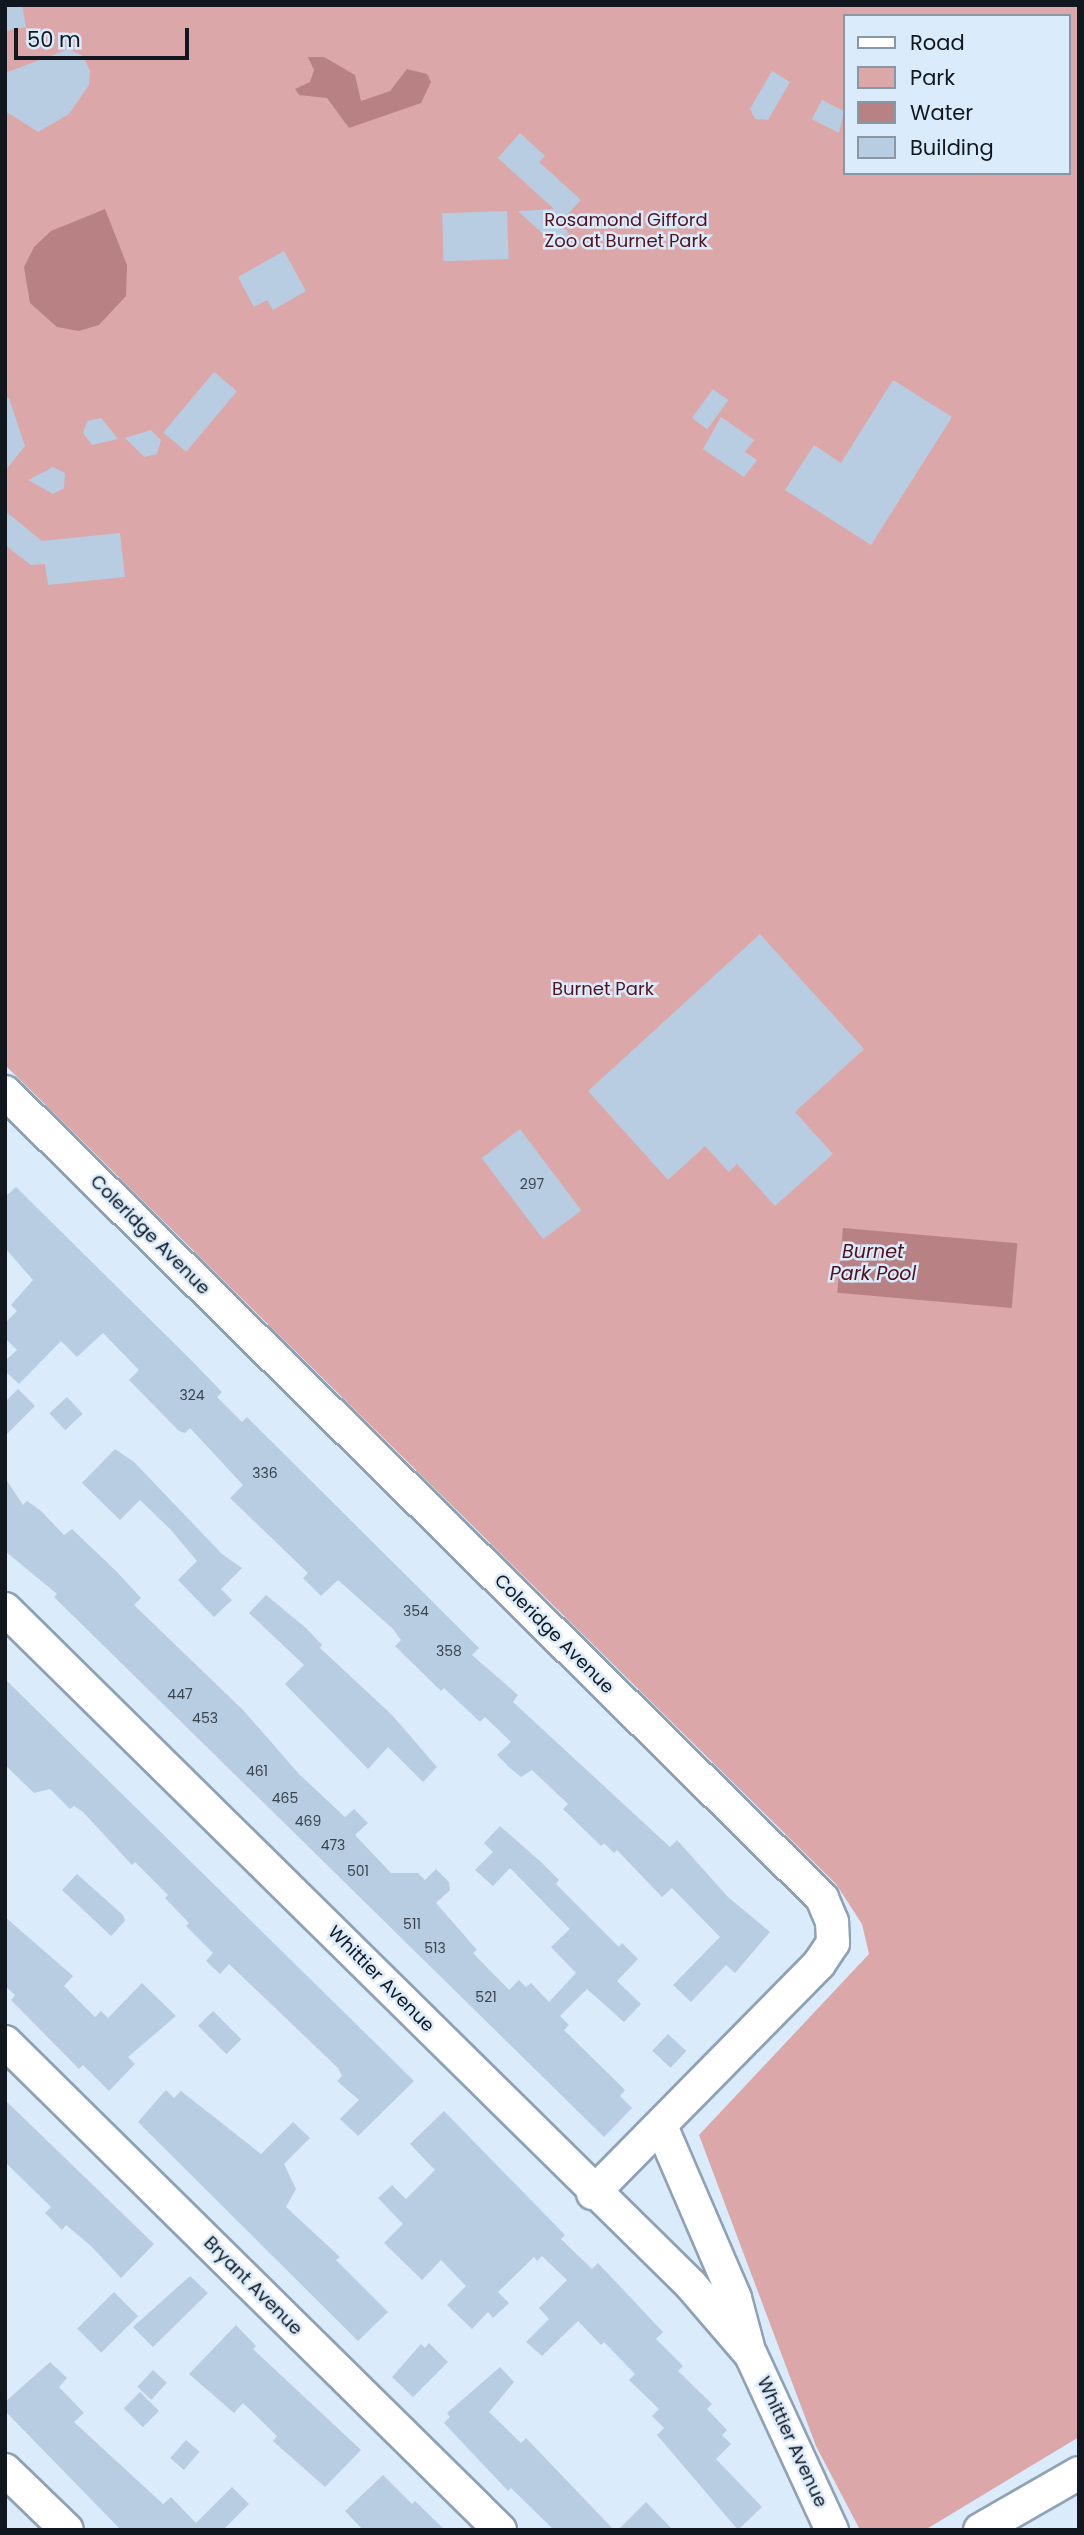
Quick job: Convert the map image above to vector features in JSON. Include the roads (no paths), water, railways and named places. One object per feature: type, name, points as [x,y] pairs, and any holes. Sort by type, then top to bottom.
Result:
[{"type":"street","name":"Coleridge Avenue","points":[[9,1105],[822,1898],[832,1922],[833,1943],[819,1964],[593,2193]]},
{"type":"street","name":"Whittier Avenue","points":[[5,1609],[593,2193],[691,2285],[751,2355]]},
{"type":"street","name":"Bryant Avenue","points":[[5,2042],[500,2530]]},
{"type":"street","name":"Whittier Avenue","points":[[661,2126],[735,2298],[751,2355],[832,2530]]},
{"type":"street","points":[[5,2470],[67,2530]]},
{"type":"street","points":[[980,2530],[1079,2473]]},
{"type":"water","points":[[308,57],[324,57],[355,75],[361,101],[390,91],[407,69],[427,74],[431,82],[421,103],[349,128],[327,98],[299,95],[295,89],[310,82],[314,70]]},
{"type":"water","points":[[105,209],[127,265],[126,296],[99,325],[79,331],[57,327],[30,303],[24,267],[34,247],[51,231]]},
{"type":"water","name":"Burnet Park Pool","points":[[843,1228],[1017,1243],[1012,1308],[837,1293]]},
{"type":"park label","name":"Rosamond Gifford Zoo at Burnet Park","points":[[626,231]]},
{"type":"park label","name":"Burnet Park","points":[[603,989]]}]
